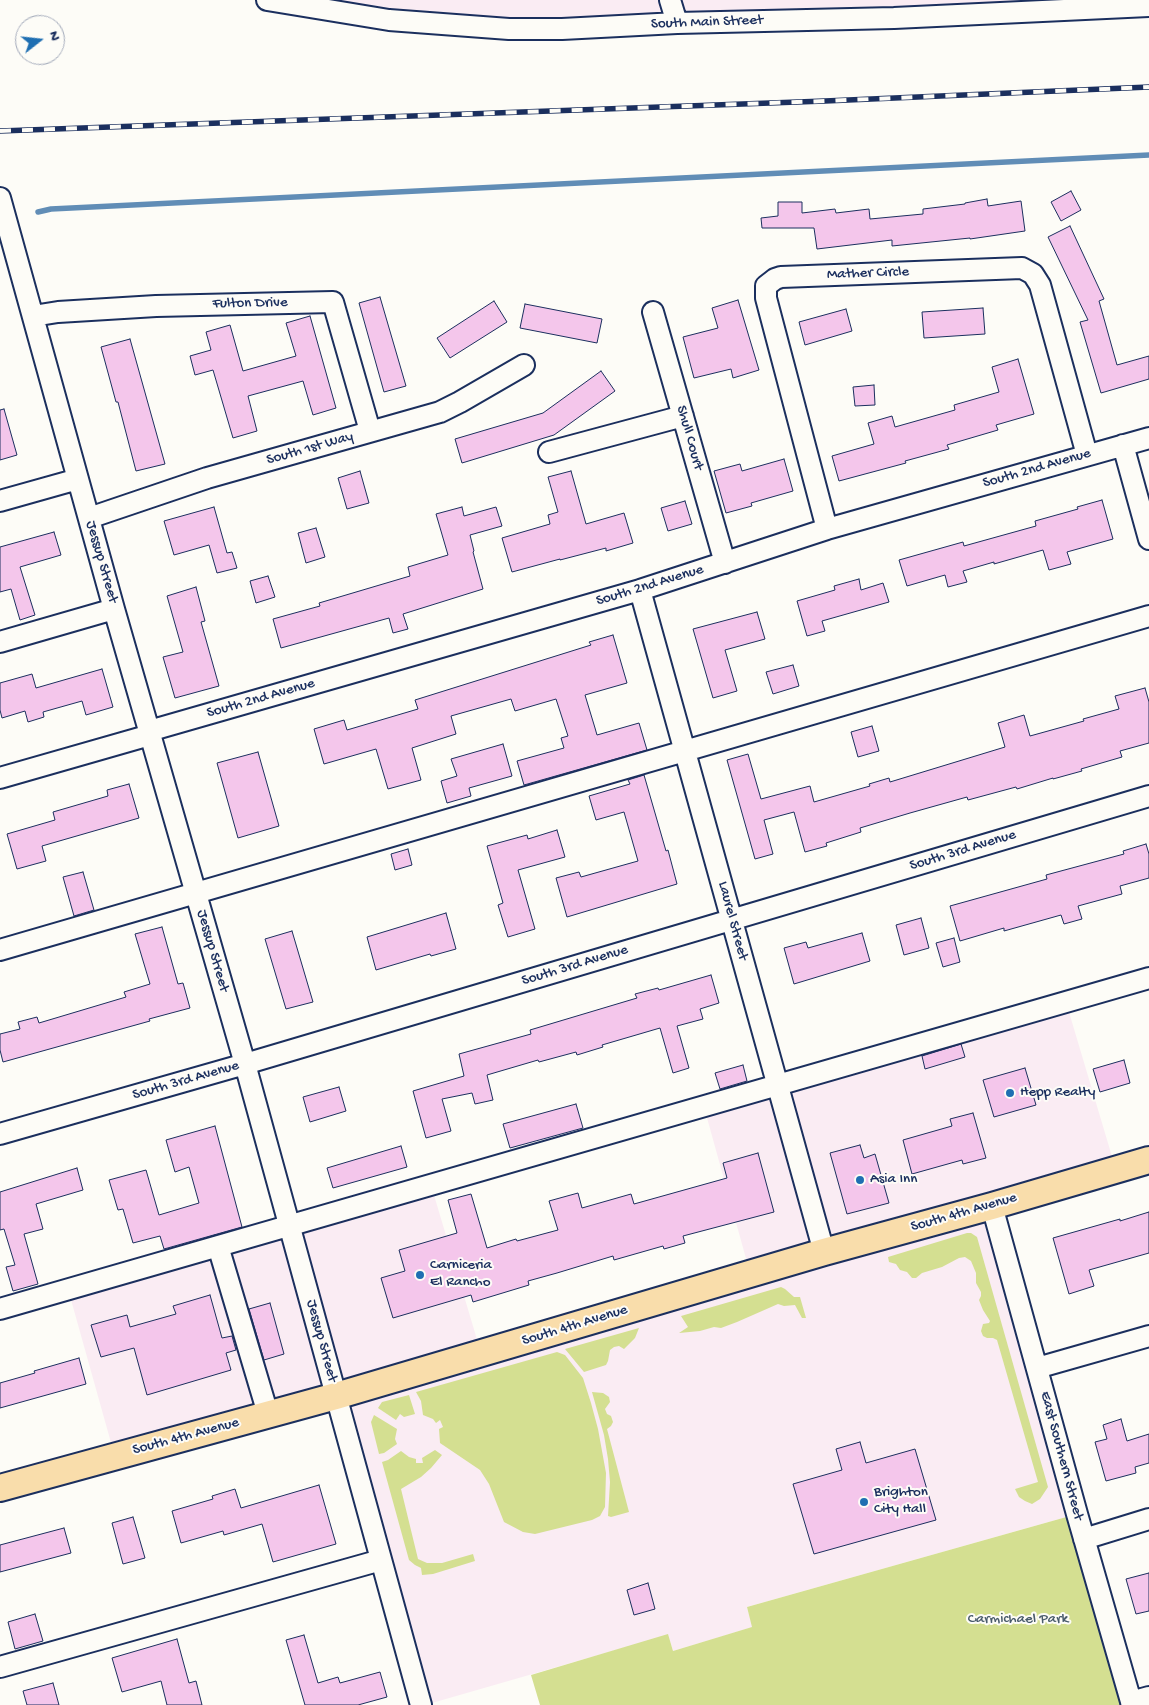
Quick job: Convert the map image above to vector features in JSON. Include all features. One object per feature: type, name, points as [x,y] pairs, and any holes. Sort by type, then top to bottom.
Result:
[{"type":"main road","name":"South 4th Avenue","points":[[0,1488],[336,1396],[824,1252],[1149,1160]]},
{"type":"street","name":"South Main Street","points":[[267,0],[389,20],[462,27],[509,29],[562,29],[677,23],[894,18],[1149,6]]},
{"type":"street","points":[[670,0],[677,23]]},
{"type":"street","name":"Jessup Street","points":[[0,201],[114,610],[245,1064],[421,1705]]},
{"type":"street","name":"Mather Circle","points":[[827,529],[766,298],[766,286],[781,277],[1022,268],[1033,274],[1040,285],[1087,455]]},
{"type":"street","name":"Fulton Drive","points":[[33,316],[58,312],[156,306],[333,302],[370,431]]},
{"type":"street","name":"Shull Court","points":[[653,312],[725,563]]},
{"type":"street","name":"South 1st Way","points":[[89,518],[207,478],[440,412],[524,365]]},
{"type":"street","points":[[548,452],[684,416]]},
{"type":"street","name":"South 2nd Avenue","points":[[0,778],[640,590],[827,529],[1149,438]]},
{"type":"street","points":[[1123,446],[1149,539]]},
{"type":"street","points":[[0,501],[78,479]]},
{"type":"street","name":"Laurel Street","points":[[640,590],[824,1252]]},
{"type":"street","points":[[0,642],[114,610]]},
{"type":"street","points":[[0,950],[1149,616]]},
{"type":"street","name":"South 3rd Avenue","points":[[0,1134],[245,1064],[1149,796]]},
{"type":"street","points":[[0,1309],[1149,978]]},
{"type":"street","name":"East Southern Street","points":[[992,1206],[1084,1539],[1137,1701]]},
{"type":"street","points":[[218,1246],[268,1414]]},
{"type":"street","points":[[1037,1368],[1149,1336]]},
{"type":"street","points":[[1084,1539],[1149,1519]]},
{"type":"street","points":[[0,1667],[381,1560]]},
{"type":"shaded area","points":[[266,0],[1124,0],[569,28]]},
{"type":"shaded area","points":[[1066,1002],[1116,1170],[992,1206],[1077,1514],[747,1607],[753,1627],[673,1651],[668,1635],[425,1705],[336,1396],[115,1457],[68,1289],[431,1185],[481,1353],[750,1273],[704,1107]]},
{"type":"green space","points":[[967,1233],[977,1237],[1048,1487],[1040,1499],[1032,1504],[1019,1497],[1015,1489],[1038,1482],[997,1340],[983,1336],[981,1331],[983,1324],[990,1321],[979,1300],[981,1292],[976,1283],[976,1273],[971,1261],[965,1257],[959,1258],[942,1267],[922,1273],[916,1278],[912,1278],[907,1272],[900,1270],[896,1264],[889,1262],[888,1257]]},
{"type":"green space","points":[[781,1287],[794,1297],[800,1297],[806,1318],[802,1318],[795,1305],[784,1306],[778,1304],[721,1328],[714,1327],[700,1331],[679,1333],[688,1327],[681,1316]]},
{"type":"green space","points":[[639,1328],[635,1338],[624,1349],[619,1346],[610,1350],[606,1365],[584,1372],[565,1349]]},
{"type":"green space","points":[[557,1352],[565,1355],[583,1378],[591,1403],[606,1473],[605,1507],[600,1516],[592,1520],[535,1534],[523,1532],[504,1522],[489,1484],[480,1470],[440,1443],[439,1429],[443,1427],[440,1420],[436,1423],[433,1419],[423,1415],[421,1401],[416,1392]]},
{"type":"green space","points":[[592,1392],[603,1393],[609,1397],[610,1402],[605,1409],[613,1422],[607,1429],[629,1512],[611,1517],[608,1516],[610,1482],[608,1459],[604,1435]]},
{"type":"green space","points":[[409,1395],[415,1414],[404,1417],[400,1414],[396,1420],[378,1408],[382,1402]]},
{"type":"green space","points":[[374,1415],[397,1429],[395,1439],[397,1444],[384,1453],[379,1454],[371,1422]]},
{"type":"green space","points":[[435,1450],[442,1455],[431,1468],[421,1477],[401,1489],[418,1559],[427,1563],[442,1563],[473,1554],[475,1561],[433,1574],[422,1575],[421,1568],[409,1560],[382,1462],[401,1451],[409,1457],[416,1459],[416,1463],[423,1463],[422,1458]]},
{"type":"green space","name":"Carmichael Park","points":[[1077,1514],[1131,1705],[540,1705],[531,1675],[668,1634],[673,1651],[752,1627],[747,1607]]},
{"type":"building","points":[[1071,191],[1081,210],[1061,221],[1051,202]]},
{"type":"building","points":[[987,199],[988,206],[1021,201],[1025,231],[970,239],[892,246],[892,240],[817,249],[814,228],[762,228],[761,218],[778,216],[778,202],[802,202],[802,213],[835,209],[836,213],[869,209],[870,219],[923,214],[923,209],[965,204]]},
{"type":"building","points":[[1070,226],[1104,299],[1099,301],[1117,365],[1149,356],[1149,379],[1101,393],[1080,322],[1088,320],[1048,237]]},
{"type":"building","points":[[380,297],[406,386],[384,392],[359,303]]},
{"type":"building","points":[[738,300],[759,370],[733,378],[731,369],[694,378],[683,337],[718,328],[712,308]]},
{"type":"building","points":[[494,301],[507,322],[450,358],[437,338]]},
{"type":"building","points":[[525,304],[602,319],[597,343],[520,328]]},
{"type":"building","points":[[983,308],[985,334],[924,338],[922,312]]},
{"type":"building","points":[[846,309],[852,331],[805,345],[799,322]]},
{"type":"building","points":[[310,316],[336,408],[313,415],[303,381],[248,396],[257,431],[233,438],[213,370],[195,375],[190,356],[211,350],[206,332],[230,325],[243,371],[296,356],[286,323]]},
{"type":"building","points":[[130,339],[165,464],[136,471],[101,347]]},
{"type":"building","points":[[1018,359],[1034,414],[996,425],[998,430],[947,445],[949,449],[839,481],[832,456],[874,444],[868,423],[892,416],[895,427],[955,410],[954,405],[999,392],[992,367]]},
{"type":"building","points":[[601,371],[615,391],[554,435],[462,463],[455,439],[543,413]]},
{"type":"building","points":[[874,385],[875,405],[855,406],[853,387]]},
{"type":"building","points":[[4,409],[17,455],[0,460],[0,410]]},
{"type":"building","points":[[784,459],[793,491],[751,503],[752,506],[726,513],[714,471],[740,464],[742,471]]},
{"type":"building","points":[[360,471],[369,503],[347,509],[338,478]]},
{"type":"building","points":[[571,471],[586,524],[624,513],[633,543],[512,572],[502,538],[550,524],[548,515],[558,512],[548,477]]},
{"type":"building","points":[[1102,500],[1113,539],[1067,552],[1071,564],[1049,570],[1043,550],[963,571],[967,582],[948,587],[945,575],[907,586],[899,560],[963,542],[964,546],[1036,526],[1035,521]]},
{"type":"building","points":[[685,501],[692,524],[668,531],[661,508]]},
{"type":"building","points":[[214,507],[227,553],[232,552],[237,568],[217,573],[209,545],[174,555],[164,521]]},
{"type":"building","points":[[462,507],[464,516],[496,507],[502,526],[470,535],[483,589],[403,614],[408,629],[393,633],[389,618],[281,648],[273,619],[320,606],[319,603],[410,576],[408,567],[448,555],[436,514]]},
{"type":"building","points":[[316,528],[325,557],[306,563],[298,533]]},
{"type":"building","points":[[54,532],[61,555],[20,567],[35,615],[20,620],[11,589],[0,592],[0,547]]},
{"type":"building","points":[[268,576],[275,597],[256,603],[250,581]]},
{"type":"building","points":[[859,579],[861,590],[883,583],[889,602],[822,621],[825,631],[807,636],[797,601],[835,590],[834,586]]},
{"type":"building","points":[[196,587],[205,621],[201,622],[219,686],[175,698],[163,657],[183,652],[167,596]]},
{"type":"building","points":[[757,612],[765,639],[725,650],[737,691],[713,698],[693,629]]},
{"type":"building","points":[[613,635],[627,683],[585,695],[597,735],[639,723],[647,750],[524,785],[517,761],[564,748],[561,738],[568,736],[556,699],[515,711],[511,699],[451,716],[456,734],[412,748],[421,780],[388,789],[376,749],[324,764],[314,729],[344,720],[347,730],[418,709],[415,700],[591,645],[589,642]]},
{"type":"building","points":[[793,665],[799,686],[773,694],[766,672]]},
{"type":"building","points":[[102,669],[113,707],[86,715],[82,701],[43,712],[44,717],[28,722],[25,711],[2,718],[0,710],[0,683],[32,674],[36,688]]},
{"type":"building","points":[[1145,688],[1149,702],[1149,743],[1120,751],[1122,757],[1081,769],[1082,771],[1017,789],[1016,787],[968,800],[967,797],[910,813],[860,828],[861,832],[826,843],[827,846],[805,852],[794,812],[764,820],[773,854],[755,859],[727,760],[748,754],[761,799],[810,786],[814,802],[870,786],[869,784],[889,778],[890,782],[1005,747],[998,723],[1024,715],[1030,736],[1119,709],[1115,696]]},
{"type":"building","points":[[872,726],[879,751],[858,757],[851,732]]},
{"type":"building","points":[[503,744],[512,776],[469,788],[471,796],[447,803],[441,781],[457,776],[451,759]]},
{"type":"building","points":[[258,752],[279,826],[238,838],[217,763]]},
{"type":"building","points":[[644,775],[677,884],[567,917],[556,878],[579,872],[581,877],[638,861],[624,812],[596,820],[589,796],[630,784],[628,780]]},
{"type":"building","points":[[129,784],[139,818],[42,846],[46,861],[17,869],[7,834],[55,820],[53,812],[108,796],[107,790]]},
{"type":"building","points":[[557,830],[565,857],[518,870],[535,929],[508,937],[498,905],[503,903],[487,846],[527,835],[528,839]]},
{"type":"building","points":[[1146,844],[1149,854],[1149,878],[1120,886],[1122,894],[1078,906],[1082,919],[1064,924],[1061,915],[1004,931],[1004,928],[960,941],[950,906],[1047,879],[1046,875],[1124,854],[1123,851]]},
{"type":"building","points":[[408,849],[412,865],[395,870],[391,854]]},
{"type":"building","points":[[83,872],[94,910],[74,916],[63,877]]},
{"type":"building","points":[[446,913],[456,949],[431,956],[430,954],[376,970],[367,937]]},
{"type":"building","points":[[921,918],[929,948],[904,955],[896,925]]},
{"type":"building","points":[[162,927],[178,984],[183,983],[190,1008],[3,1062],[0,1050],[0,1034],[20,1029],[18,1022],[37,1017],[39,1023],[126,997],[124,992],[150,984],[135,934]]},
{"type":"building","points":[[292,931],[313,1002],[286,1009],[265,939]]},
{"type":"building","points":[[862,933],[870,961],[794,984],[784,948],[806,942],[808,948]]},
{"type":"building","points":[[954,938],[960,962],[943,967],[936,943]]},
{"type":"building","points":[[711,975],[719,1003],[700,1009],[703,1019],[677,1026],[689,1068],[673,1073],[660,1028],[602,1045],[603,1047],[577,1055],[576,1052],[539,1062],[538,1060],[487,1075],[493,1100],[475,1104],[472,1093],[442,1099],[451,1131],[426,1138],[413,1091],[464,1076],[459,1054],[531,1034],[530,1030],[637,998],[635,994],[658,988],[659,990]]},
{"type":"building","points":[[961,1044],[965,1057],[925,1069],[922,1056]]},
{"type":"building","points":[[1124,1060],[1130,1083],[1100,1092],[1093,1069]]},
{"type":"building","points":[[743,1065],[747,1081],[720,1089],[715,1073]]},
{"type":"building","name":"Hepp Realty","points":[[1025,1068],[1036,1105],[994,1117],[983,1080]]},
{"type":"building","points":[[339,1087],[346,1111],[310,1122],[303,1097]]},
{"type":"building","points":[[576,1104],[583,1128],[510,1148],[503,1124]]},
{"type":"building","points":[[973,1113],[986,1158],[963,1164],[962,1160],[912,1174],[903,1140],[952,1126],[950,1119]]},
{"type":"building","points":[[215,1126],[242,1227],[164,1249],[160,1236],[133,1243],[123,1209],[118,1210],[109,1180],[146,1170],[159,1215],[199,1203],[189,1167],[175,1172],[166,1140]]},
{"type":"building","name":"Asia Inn","points":[[860,1145],[864,1158],[875,1154],[889,1203],[847,1214],[830,1153]]},
{"type":"building","points":[[401,1146],[407,1167],[333,1188],[327,1168]]},
{"type":"building","points":[[758,1153],[774,1212],[683,1236],[685,1243],[664,1249],[663,1246],[614,1260],[613,1256],[528,1281],[529,1285],[473,1302],[471,1295],[393,1318],[381,1278],[405,1271],[399,1250],[457,1233],[448,1200],[471,1194],[487,1248],[516,1239],[517,1241],[558,1230],[549,1201],[578,1193],[582,1208],[631,1194],[634,1204],[727,1178],[723,1163]]},
{"type":"building","points":[[77,1168],[83,1190],[36,1204],[43,1229],[24,1234],[38,1284],[13,1291],[6,1267],[15,1265],[4,1229],[0,1230],[0,1192]]},
{"type":"building","points":[[1149,1212],[1149,1253],[1089,1270],[1094,1286],[1069,1294],[1053,1238]]},
{"type":"building","points":[[210,1295],[222,1338],[232,1336],[236,1350],[226,1353],[231,1370],[147,1395],[134,1348],[101,1357],[91,1325],[127,1315],[130,1327],[176,1314],[173,1306]]},
{"type":"building","points":[[270,1303],[284,1354],[264,1360],[249,1309]]},
{"type":"building","points":[[79,1358],[86,1384],[0,1408],[0,1383]]},
{"type":"building","points":[[1121,1419],[1127,1441],[1149,1434],[1149,1463],[1135,1467],[1136,1473],[1106,1481],[1095,1442],[1107,1439],[1103,1425]]},
{"type":"building","name":"Brighton City Hall","points":[[860,1442],[866,1463],[915,1449],[936,1520],[814,1554],[793,1484],[842,1470],[836,1449]]},
{"type":"building","points":[[319,1485],[336,1544],[273,1562],[262,1524],[224,1535],[223,1531],[181,1543],[172,1511],[213,1499],[212,1496],[235,1489],[241,1508]]},
{"type":"building","points":[[133,1517],[145,1558],[123,1564],[112,1523]]},
{"type":"building","points":[[64,1528],[71,1553],[0,1572],[0,1545]]},
{"type":"building","points":[[1149,1573],[1149,1611],[1136,1614],[1126,1579]]},
{"type":"building","points":[[648,1583],[655,1609],[634,1615],[627,1590]]},
{"type":"building","points":[[35,1614],[43,1641],[15,1649],[8,1622]]},
{"type":"building","points":[[304,1635],[318,1683],[338,1677],[340,1683],[380,1672],[387,1697],[358,1705],[305,1705],[286,1640]]},
{"type":"building","points":[[177,1639],[189,1683],[196,1681],[202,1705],[167,1705],[161,1681],[122,1692],[112,1658]]},
{"type":"building","points":[[53,1683],[59,1705],[27,1705],[23,1691]]},
{"type":"waterway","points":[[38,212],[51,209],[1149,155]]},
{"type":"railway","points":[[0,131],[825,101],[1149,87]]},
{"type":"place","name":"Hepp Realty","points":[[1010,1093]]},
{"type":"place","name":"Asia Inn","points":[[860,1180]]},
{"type":"place","name":"Carniceria El Rancho","points":[[420,1275]]},
{"type":"place","name":"Brighton City Hall","points":[[864,1502]]}]
